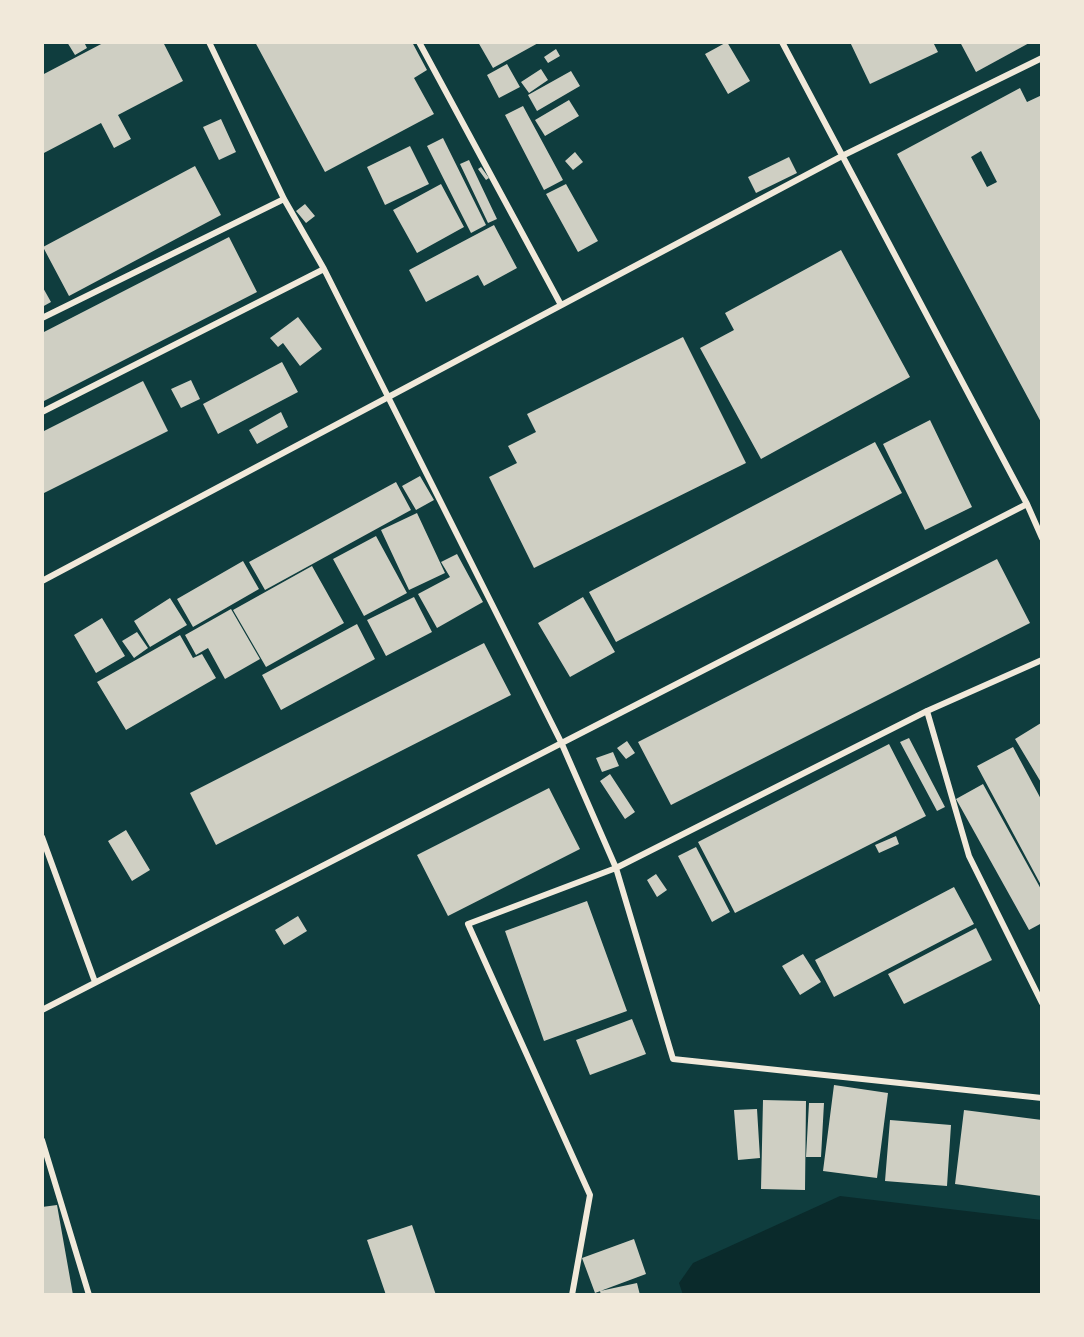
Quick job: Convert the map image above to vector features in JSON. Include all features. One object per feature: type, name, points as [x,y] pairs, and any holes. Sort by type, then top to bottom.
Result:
[{"type":"street","points":[[209,42],[284,200],[324,269],[561,742],[616,868],[674,1059],[1042,1098]]},
{"type":"street","points":[[419,42],[561,305]]},
{"type":"street","points":[[782,42],[1027,504],[1042,538]]},
{"type":"street","points":[[42,581],[842,156],[1042,58]]},
{"type":"street","points":[[42,318],[284,200]]},
{"type":"street","points":[[42,412],[324,269]]},
{"type":"street","points":[[42,1010],[1027,504]]},
{"type":"street","points":[[572,1295],[590,1195],[468,924],[616,868],[927,711],[1042,660]]},
{"type":"street","points":[[927,711],[969,856],[1042,1003]]},
{"type":"street","points":[[42,837],[95,982]]},
{"type":"street","points":[[42,1140],[89,1295]]},
{"type":"water","points":[[840,1196],[1042,1220],[1042,1295],[683,1295],[679,1283],[693,1263]]},
{"type":"building","points":[[67,42],[84,42],[87,48],[75,55]]},
{"type":"building","points":[[105,42],[163,42],[183,81],[118,115],[131,139],[114,148],[101,123],[42,154],[42,75]]},
{"type":"building","points":[[255,42],[412,42],[427,70],[414,78],[434,114],[325,172]]},
{"type":"building","points":[[478,42],[540,42],[493,68]]},
{"type":"building","points":[[727,42],[750,81],[728,94],[705,54]]},
{"type":"building","points":[[850,42],[933,42],[938,52],[870,84]]},
{"type":"building","points":[[960,42],[1031,42],[976,72]]},
{"type":"building","points":[[556,49],[560,56],[548,63],[544,57]]},
{"type":"building","points":[[507,64],[520,87],[499,98],[487,75]]},
{"type":"building","points":[[541,69],[548,80],[529,93],[521,82]]},
{"type":"building","points":[[571,71],[580,86],[537,111],[528,95]]},
{"type":"building","points":[[1020,88],[1027,102],[1042,95],[1042,424],[897,154]],"holes":[[[981,151],[997,182],[987,187],[971,157]]]},
{"type":"building","points":[[569,100],[579,116],[545,136],[535,120]]},
{"type":"building","points":[[523,106],[563,180],[544,190],[505,115]]},
{"type":"building","points":[[221,119],[236,152],[219,160],[203,127]]},
{"type":"building","points":[[443,138],[486,225],[471,233],[427,146]]},
{"type":"building","points":[[410,146],[429,184],[385,205],[367,167]]},
{"type":"building","points":[[575,152],[583,162],[573,170],[565,161]]},
{"type":"building","points":[[789,157],[797,173],[756,193],[748,177]]},
{"type":"building","points":[[469,160],[497,219],[488,223],[460,164]]},
{"type":"building","points":[[195,166],[221,215],[69,296],[43,247]]},
{"type":"building","points":[[481,167],[489,178],[486,180],[478,169]]},
{"type":"building","points":[[441,184],[464,227],[417,253],[393,210]]},
{"type":"building","points":[[566,184],[598,241],[578,252],[546,194]]},
{"type":"building","points":[[305,204],[315,216],[306,223],[296,211]]},
{"type":"building","points":[[494,225],[517,268],[484,286],[478,275],[426,302],[409,270]]},
{"type":"building","points":[[229,237],[257,292],[42,402],[42,333]]},
{"type":"building","points":[[841,250],[910,377],[761,459],[700,348],[734,330],[725,313]]},
{"type":"building","points":[[42,286],[51,302],[42,307]]},
{"type":"building","points":[[298,317],[322,349],[300,366],[283,343],[278,347],[270,338]]},
{"type":"building","points":[[683,337],[746,463],[534,568],[489,477],[517,463],[508,446],[536,432],[527,414]]},
{"type":"building","points":[[282,362],[298,392],[218,434],[203,404]]},
{"type":"building","points":[[191,380],[200,399],[181,408],[171,389]]},
{"type":"building","points":[[143,381],[168,431],[42,494],[42,432]]},
{"type":"building","points":[[281,412],[288,427],[257,444],[249,430]]},
{"type":"building","points":[[930,420],[972,507],[925,530],[883,444]]},
{"type":"building","points":[[875,442],[902,493],[616,642],[589,592]]},
{"type":"building","points":[[420,476],[434,500],[416,510],[402,486]]},
{"type":"building","points":[[396,482],[411,510],[265,590],[249,562]]},
{"type":"building","points":[[417,513],[445,573],[409,590],[381,530]]},
{"type":"building","points":[[376,536],[407,593],[364,616],[333,559]]},
{"type":"building","points":[[457,554],[483,602],[437,628],[418,594],[450,577],[441,562]]},
{"type":"building","points":[[997,559],[1030,623],[671,805],[638,742]]},
{"type":"building","points":[[243,561],[259,589],[193,627],[177,599]]},
{"type":"building","points":[[312,566],[344,623],[266,667],[233,610]]},
{"type":"building","points":[[414,597],[432,632],[386,656],[367,620]]},
{"type":"building","points":[[583,597],[615,652],[570,677],[538,623]]},
{"type":"building","points":[[170,598],[187,625],[150,647],[134,621]]},
{"type":"building","points":[[231,609],[260,659],[225,679],[208,648],[196,655],[185,635]]},
{"type":"building","points":[[102,618],[125,656],[96,673],[74,635]]},
{"type":"building","points":[[357,624],[375,659],[281,710],[262,675]]},
{"type":"building","points":[[137,632],[148,648],[134,658],[122,641]]},
{"type":"building","points":[[180,635],[193,658],[202,654],[216,678],[126,730],[97,682]]},
{"type":"building","points":[[484,643],[511,695],[216,845],[190,793]]},
{"type":"building","points":[[1041,723],[1042,726],[1042,784],[1015,739]]},
{"type":"building","points":[[909,738],[945,807],[937,811],[900,742]]},
{"type":"building","points":[[627,741],[635,753],[626,759],[617,748]]},
{"type":"building","points":[[889,744],[926,816],[735,913],[698,842]]},
{"type":"building","points":[[1013,747],[1042,801],[1042,887],[977,766]]},
{"type":"building","points":[[613,752],[619,766],[602,772],[596,758]]},
{"type":"building","points":[[610,774],[635,812],[625,819],[600,781]]},
{"type":"building","points":[[983,784],[1042,891],[1042,923],[1029,930],[956,799]]},
{"type":"building","points":[[549,788],[580,849],[448,916],[417,855]]},
{"type":"building","points":[[126,830],[150,870],[132,881],[108,841]]},
{"type":"building","points":[[896,836],[899,844],[879,853],[875,845]]},
{"type":"building","points":[[696,847],[730,912],[712,922],[678,856]]},
{"type":"building","points":[[656,874],[667,890],[657,897],[647,880]]},
{"type":"building","points":[[954,887],[974,924],[834,997],[815,960]]},
{"type":"building","points":[[587,901],[627,1011],[544,1041],[505,931]]},
{"type":"building","points":[[298,916],[307,931],[284,945],[275,930]]},
{"type":"building","points":[[976,928],[992,960],[904,1004],[888,974]]},
{"type":"building","points":[[803,954],[821,982],[800,995],[782,966]]},
{"type":"building","points":[[632,1019],[646,1054],[590,1075],[576,1040]]},
{"type":"building","points":[[834,1085],[888,1093],[877,1178],[823,1171]]},
{"type":"building","points":[[763,1100],[806,1101],[805,1190],[761,1189]]},
{"type":"building","points":[[809,1103],[824,1103],[821,1157],[806,1157]]},
{"type":"building","points":[[757,1109],[760,1158],[738,1160],[734,1110]]},
{"type":"building","points":[[964,1110],[1042,1120],[1042,1196],[955,1184]]},
{"type":"building","points":[[890,1120],[951,1125],[947,1186],[885,1181]]},
{"type":"building","points":[[57,1205],[73,1295],[42,1295],[42,1207]]},
{"type":"building","points":[[412,1225],[436,1295],[386,1295],[367,1240]]},
{"type":"building","points":[[634,1239],[646,1274],[595,1293],[582,1258]]},
{"type":"building","points":[[637,1283],[640,1295],[601,1295],[600,1291]]}]
